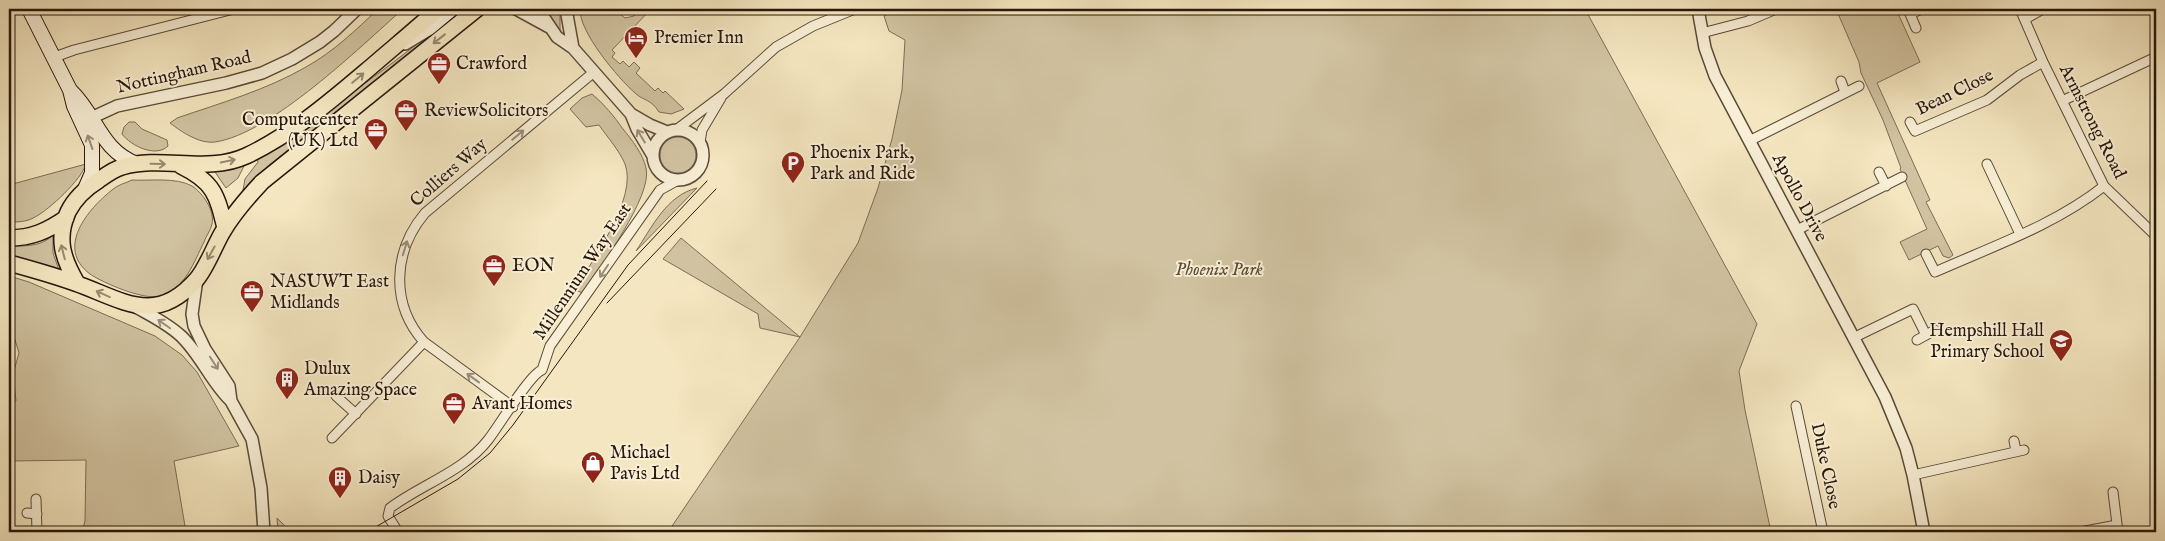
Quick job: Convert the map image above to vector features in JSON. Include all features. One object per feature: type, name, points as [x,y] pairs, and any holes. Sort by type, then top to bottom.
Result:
[{"type":"highway","points":[[76,283],[67,266],[61,246],[61,233],[72,205],[85,189],[116,170],[137,164],[180,165],[228,161],[246,156],[306,119],[438,9]]},
{"type":"highway","points":[[9,263],[76,283],[130,304],[146,307],[156,306],[178,296],[197,279],[225,228],[244,201],[280,166],[479,9]]},
{"type":"highway","points":[[180,165],[204,179],[211,188],[218,198],[225,228]]},
{"type":"highway","points":[[9,238],[25,238],[45,232],[66,218]]},
{"type":"main road","points":[[29,9],[52,58],[70,90],[74,106],[92,145],[92,173],[85,189]]},
{"type":"main road","points":[[70,90],[82,102],[113,151],[137,164]]},
{"type":"street","points":[[52,58],[74,50],[234,9]]},
{"type":"street","name":"Nottingham Road","points":[[91,118],[117,106],[226,83],[262,73],[292,59],[320,42],[334,32],[357,9]]},
{"type":"street","points":[[376,62],[430,29],[454,9]]},
{"type":"street","points":[[516,9],[550,28]]},
{"type":"street","points":[[538,9],[557,37],[573,48],[630,114],[650,126],[690,133],[700,142]]},
{"type":"street","points":[[566,9],[573,48]]},
{"type":"street","points":[[653,156],[657,142],[724,94],[776,47],[814,26],[855,9]]},
{"type":"street","name":"Apollo Drive","points":[[1698,9],[1702,33],[1715,76],[1885,398],[1899,430],[1913,475],[1924,532]]},
{"type":"street","points":[[1702,33],[1748,22],[1776,9]]},
{"type":"street","points":[[1916,28],[1910,14],[1922,9]]},
{"type":"street","name":"Armstrong Road","points":[[2020,9],[2043,62],[2104,186],[2156,236]]},
{"type":"street","points":[[2025,19],[2043,9]]},
{"type":"street","points":[[2062,101],[2156,57]]},
{"type":"street","name":"Bean Close","points":[[1910,122],[1915,131],[1987,100],[2020,75],[2043,62]]},
{"type":"street","name":"Colliers Way","points":[[512,407],[424,342],[409,321],[399,286],[399,268],[405,245],[414,226],[425,213],[594,72]]},
{"type":"street","points":[[1840,81],[1846,92]]},
{"type":"street","points":[[1749,140],[1859,86]]},
{"type":"street","points":[[630,114],[636,130],[653,156],[661,173],[669,178],[678,180],[692,176],[701,165],[703,157],[700,142],[702,130],[724,94]]},
{"type":"street","points":[[1987,164],[2020,234]]},
{"type":"street","points":[[1879,172],[1886,186]]},
{"type":"street","points":[[1797,230],[1902,177]]},
{"type":"street","name":"Millennium Way East","points":[[398,532],[390,519],[390,508],[468,460],[484,446],[537,372],[542,370],[550,346],[585,299],[660,190],[678,180]]},
{"type":"street","points":[[1926,254],[1935,272],[2020,234],[2085,201],[2104,186]]},
{"type":"street","points":[[197,279],[193,307],[194,326],[205,349],[229,386],[231,401]]},
{"type":"street","points":[[130,304],[162,322],[180,336],[221,392],[231,401],[252,439],[261,488],[264,532]]},
{"type":"street","points":[[1853,338],[1913,309],[1926,335]]},
{"type":"street","points":[[1917,340],[1935,330]]},
{"type":"street","points":[[332,438],[424,342]]},
{"type":"street","points":[[336,396],[356,414]]},
{"type":"street","name":"Duke Close","points":[[1796,406],[1823,532]]},
{"type":"street","points":[[1913,475],[2020,451],[2014,441]]},
{"type":"street","points":[[2080,532],[2117,528],[2113,492]]},
{"type":"street","points":[[36,499],[37,532]]},
{"type":"street","points":[[27,514],[37,514]]},
{"type":"green space","points":[[378,9],[403,9],[314,87],[262,123],[237,136],[209,142],[191,137],[170,123],[177,118],[259,89],[306,67],[335,48]]},
{"type":"green space","points":[[546,9],[560,9],[560,31]]},
{"type":"green space","points":[[580,9],[621,9],[620,14],[625,18],[634,16],[638,9],[651,9],[612,50],[615,53],[612,57],[620,64],[623,61],[629,67],[634,62],[640,68],[636,73],[655,91],[658,88],[663,93],[665,91],[684,109],[671,114],[659,112],[653,104],[639,96],[628,86],[592,42],[581,19]]},
{"type":"green space","name":"Phoenix Park","points":[[896,9],[1585,9],[1757,324],[1739,371],[1745,410],[1771,532],[668,532],[800,337],[858,243],[878,188],[892,139],[902,90],[905,40],[889,31],[884,16]]},
{"type":"green space","points":[[1836,9],[1896,9],[1920,62],[1877,83],[1930,200],[1926,202],[1953,255],[1949,258],[1943,256],[1938,246],[1909,260],[1900,242],[1927,229],[1900,169],[1883,120],[1861,73],[1859,62]]},
{"type":"green space","points":[[437,28],[439,30],[268,166],[243,190],[245,179],[258,162],[257,157],[348,95]]},
{"type":"green space","points":[[592,94],[601,102],[637,147],[646,168],[646,180],[641,196],[623,232],[583,293],[575,290],[602,246],[619,211],[625,194],[627,178],[623,159],[599,125],[586,127],[570,109],[582,98]]},
{"type":"green space","points":[[129,122],[135,122],[142,129],[167,140],[168,146],[157,151],[151,151],[131,143],[122,134],[124,127]]},
{"type":"green space","points":[[678,137],[685,138],[691,142],[695,148],[695,162],[691,168],[685,172],[678,173],[671,172],[665,168],[661,162],[660,155],[661,148],[665,142],[671,138]]},
{"type":"green space","points":[[86,164],[72,186],[48,208],[32,219],[9,222],[9,185]]},
{"type":"green space","points":[[245,164],[238,178],[226,188],[215,172],[217,169],[232,169]]},
{"type":"green space","points":[[132,180],[171,180],[186,183],[200,193],[212,214],[211,228],[188,274],[176,287],[161,296],[154,297],[135,294],[104,282],[90,274],[80,264],[75,253],[75,241],[85,218],[114,188]]},
{"type":"green space","points":[[697,188],[636,251],[661,213],[677,197]]},
{"type":"green space","points":[[53,235],[53,253],[60,273],[9,256],[9,246],[38,244]]},
{"type":"green space","points":[[681,238],[800,337],[760,328],[758,314],[663,259]]},
{"type":"green space","points":[[9,276],[29,282],[155,336],[182,355],[197,372],[239,446],[174,461],[186,532],[82,532],[85,521],[86,460],[9,461],[9,402],[16,401],[13,374],[19,353],[9,320]]},
{"type":"green space","points":[[277,518],[291,532],[278,532]]},
{"type":"tram line","points":[[367,532],[458,479],[490,453],[513,425],[628,265],[707,181]]},
{"type":"tram line","points":[[607,303],[716,189]]},
{"type":"place","name":"Premier Inn","points":[[636,59]]},
{"type":"place","name":"Crawford","points":[[439,85]]},
{"type":"place","name":"ReviewSolicitors","points":[[406,132]]},
{"type":"place","name":"Computacenter (UK) Ltd","points":[[376,151]]},
{"type":"place","name":"Phoenix Park, Park and Ride","points":[[793,184]]},
{"type":"place","name":"EON","points":[[494,287]]},
{"type":"place","name":"NASUWT East Midlands","points":[[252,313]]},
{"type":"place","name":"Hempshill Hall Primary School","points":[[2061,362]]},
{"type":"place","name":"Dulux Amazing Space","points":[[287,400]]},
{"type":"place","name":"Avant Homes","points":[[454,425]]},
{"type":"place","name":"Michael Pavis Ltd","points":[[593,484]]},
{"type":"place","name":"Daisy","points":[[340,499]]}]
